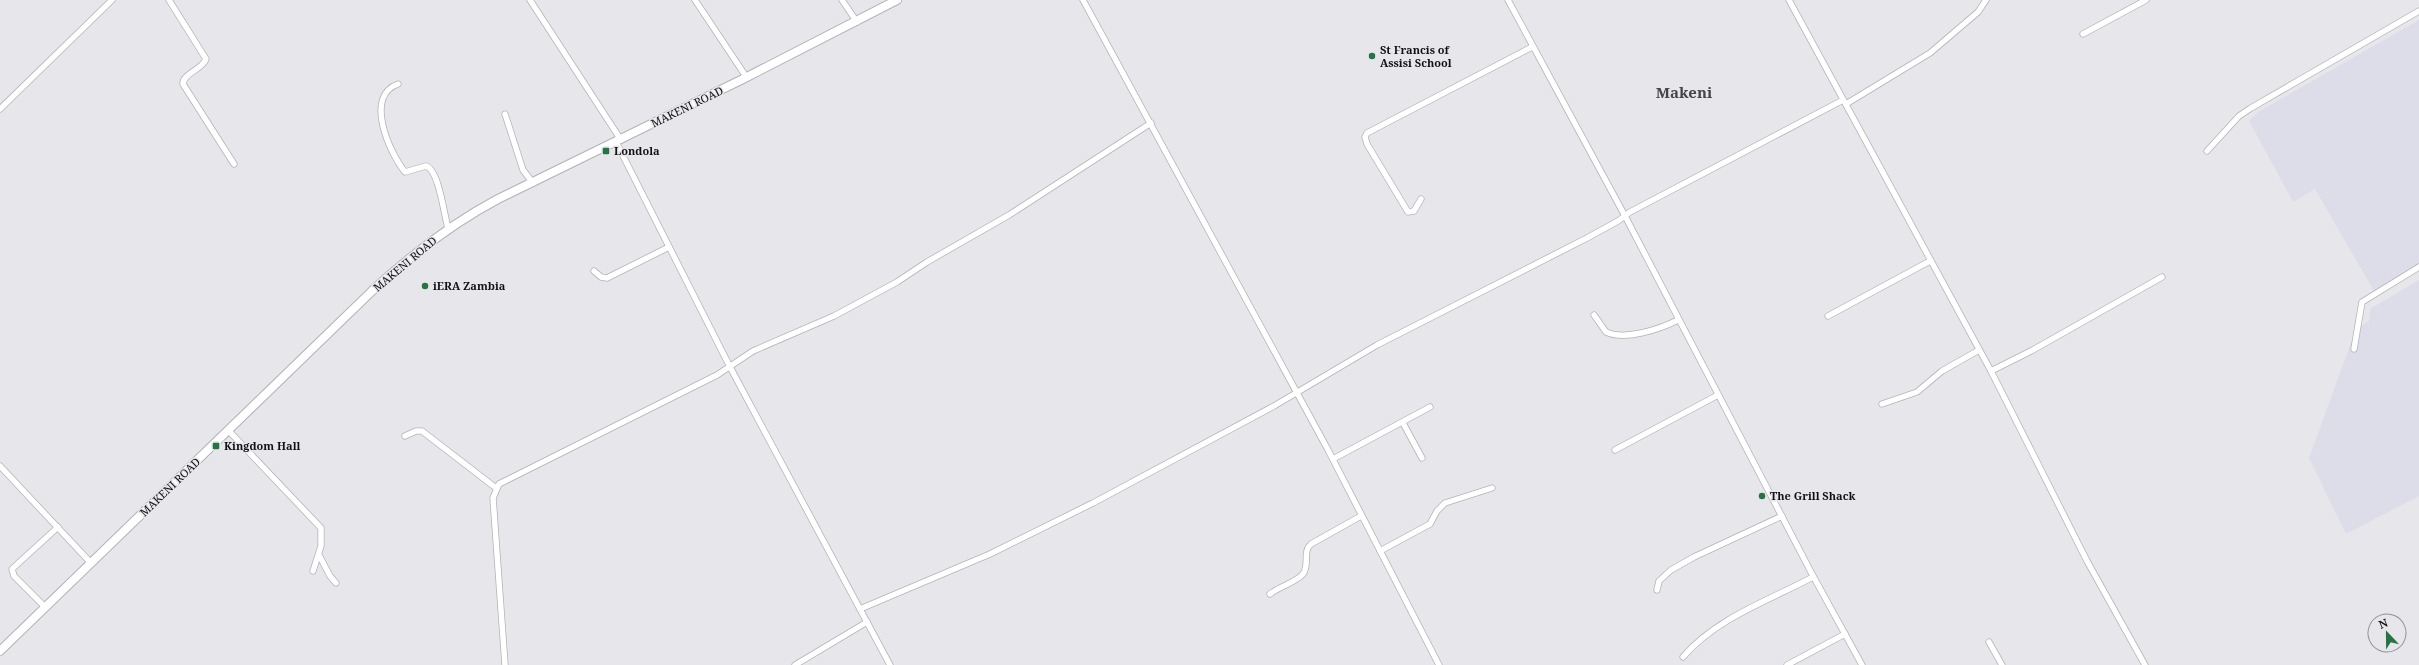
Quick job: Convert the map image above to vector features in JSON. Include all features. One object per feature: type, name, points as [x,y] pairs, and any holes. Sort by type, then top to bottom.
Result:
[{"type":"main road","name":"MAKENI ROAD","points":[[0,651],[397,268],[448,228],[470,214],[747,78],[897,0]]},
{"type":"street","points":[[0,109],[112,0]]},
{"type":"street","points":[[169,0],[206,59],[203,64],[185,78],[183,84],[234,164]]},
{"type":"street","points":[[530,0],[619,141],[730,367],[890,665]]},
{"type":"street","points":[[695,0],[747,78]]},
{"type":"street","points":[[842,0],[857,22]]},
{"type":"street","points":[[1083,0],[1333,460],[1439,665]]},
{"type":"street","points":[[1508,0],[1532,47],[1625,216],[1813,577],[1862,665]]},
{"type":"street","points":[[1790,0],[1979,350],[2088,561],[2145,665]]},
{"type":"street","points":[[860,609],[990,554],[1092,503],[1297,393],[1377,345],[1844,102],[1930,53],[1978,12],[1986,0]]},
{"type":"street","points":[[2083,34],[2146,0]]},
{"type":"street","points":[[2207,151],[2239,116],[2251,108],[2419,11]]},
{"type":"street","points":[[1421,199],[1414,211],[1408,212],[1367,144],[1365,137],[1368,133],[1532,47]]},
{"type":"street","points":[[398,84],[388,88],[383,96],[382,120],[386,138],[405,172],[426,166],[433,172],[438,182],[448,228]]},
{"type":"street","points":[[505,114],[524,170],[533,183]]},
{"type":"street","points":[[505,665],[493,498],[496,488],[503,482],[730,367],[753,351],[834,316],[897,282],[927,262],[1009,216],[1151,123]]},
{"type":"street","points":[[594,271],[601,277],[607,278],[670,247]]},
{"type":"street","points":[[1828,316],[1930,261]]},
{"type":"street","points":[[2354,349],[2362,302],[2419,267]]},
{"type":"street","points":[[1990,371],[2031,351],[2162,277]]},
{"type":"street","points":[[1594,315],[1606,332],[1619,336],[1652,331],[1678,320]]},
{"type":"street","points":[[1882,404],[1917,392],[1942,371],[1979,350]]},
{"type":"street","points":[[1615,450],[1718,395]]},
{"type":"street","points":[[1333,460],[1430,408]]},
{"type":"street","points":[[1403,423],[1422,458]]},
{"type":"street","points":[[228,430],[319,525],[322,532],[319,555],[313,571]]},
{"type":"street","points":[[405,436],[422,430],[496,488]]},
{"type":"street","points":[[0,466],[91,563]]},
{"type":"street","points":[[1380,551],[1430,524],[1437,511],[1445,504],[1492,488]]},
{"type":"street","points":[[1270,594],[1280,585],[1292,581],[1302,574],[1305,570],[1307,547],[1361,516]]},
{"type":"street","points":[[1657,590],[1664,576],[1676,567],[1782,516]]},
{"type":"street","points":[[45,607],[14,576],[12,569],[58,527]]},
{"type":"street","points":[[319,555],[330,576],[336,583]]},
{"type":"street","points":[[1683,657],[1698,641],[1737,616],[1813,577]]},
{"type":"street","points":[[795,665],[867,622]]},
{"type":"street","points":[[1787,665],[1845,634]]},
{"type":"street","points":[[1989,642],[2002,665]]},
{"type":"shaded area","points":[[2419,20],[2419,265],[2374,291],[2315,189],[2293,202],[2249,121],[2258,112]]},
{"type":"shaded area","points":[[2419,280],[2419,496],[2346,534],[2309,458],[2356,329],[2369,321],[2370,309]]},
{"type":"place","name":"St Francis of Assisi School","points":[[1372,56]]},
{"type":"place","name":"Londola","points":[[606,151]]},
{"type":"place","name":"iERA Zambia","points":[[425,286]]},
{"type":"place","name":"Kingdom Hall","points":[[216,446]]},
{"type":"place","name":"The Grill Shack","points":[[1762,496]]},
{"type":"district","name":"Makeni","points":[[1684,93]]}]
